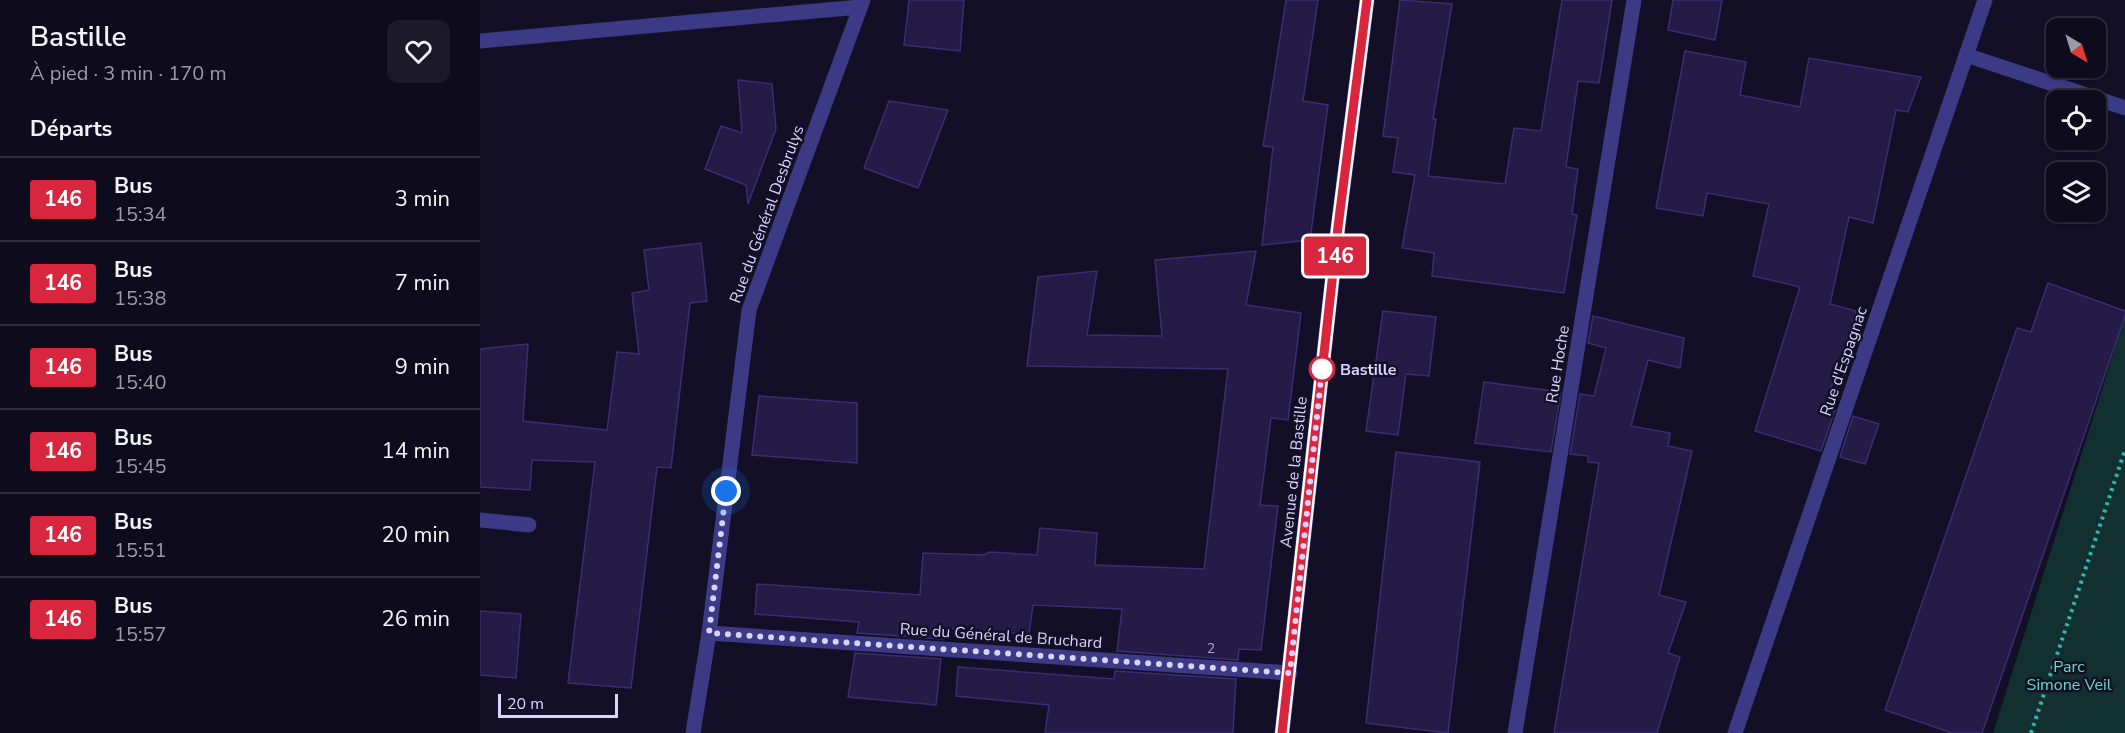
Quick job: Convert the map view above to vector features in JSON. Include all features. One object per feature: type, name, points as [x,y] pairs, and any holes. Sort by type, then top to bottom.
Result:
[{"type":"street","name":"Avenue de la Bastille","points":[[1282,733],[1338,227],[1367,0]]},
{"type":"street","name":"Rue Hoche","points":[[1515,733],[1634,0]]},
{"type":"street","name":"Rue d'Espagnac","points":[[1735,733],[1985,0]]},
{"type":"street","points":[[480,41],[862,4]]},
{"type":"street","name":"Rue du Général Desbrulys","points":[[693,733],[709,633],[749,310],[862,4]]},
{"type":"street","points":[[1966,55],[2125,108]]},
{"type":"street","points":[[480,520],[529,525]]},
{"type":"street","name":"Rue du Général de Bruchard","points":[[709,633],[1290,673]]},
{"type":"path","points":[[2031,733],[2125,450]]},
{"type":"green space","name":"Parc Simone Veil","points":[[2125,317],[2125,733],[1993,733]]},
{"type":"building","points":[[909,0],[964,0],[960,51],[904,45]]},
{"type":"building","points":[[1286,0],[1318,0],[1303,101],[1328,105],[1310,240],[1262,245],[1273,147],[1263,146]]},
{"type":"building","points":[[1400,0],[1452,4],[1433,119],[1436,119],[1428,176],[1505,184],[1514,128],[1541,131],[1562,0],[1612,0],[1599,83],[1578,81],[1566,167],[1578,169],[1572,214],[1577,215],[1564,293],[1432,276],[1434,253],[1402,248],[1415,175],[1393,172],[1398,138],[1383,136]]},
{"type":"building","points":[[1673,0],[1722,0],[1715,40],[1668,30]]},
{"type":"building","points":[[1685,51],[1746,62],[1740,95],[1800,107],[1809,58],[1921,77],[1908,112],[1896,110],[1873,223],[1849,217],[1830,304],[1856,311],[1825,407],[1835,410],[1821,451],[1755,431],[1800,287],[1753,276],[1769,204],[1707,193],[1703,216],[1656,208]]},
{"type":"building","points":[[738,80],[772,84],[776,129],[748,204],[746,185],[705,169],[721,126],[742,133]]},
{"type":"building","points":[[889,101],[948,110],[918,188],[864,168]]},
{"type":"building","points":[[701,243],[707,301],[690,303],[671,468],[657,467],[631,688],[568,683],[595,462],[532,460],[530,490],[480,487],[480,349],[528,344],[523,421],[607,430],[617,352],[639,354],[632,293],[649,290],[644,250]]},
{"type":"building","points":[[1256,251],[1246,305],[1301,313],[1288,420],[1271,418],[1260,505],[1278,506],[1261,650],[1239,649],[1238,660],[1117,651],[1122,609],[1033,605],[1029,634],[944,628],[943,639],[857,633],[859,622],[755,614],[757,584],[920,595],[923,553],[983,555],[990,552],[1037,555],[1040,528],[1097,533],[1095,565],[1204,569],[1228,369],[1027,366],[1038,277],[1097,271],[1087,335],[1162,336],[1155,260]]},
{"type":"building","points":[[2048,283],[2125,311],[2125,316],[1982,733],[1952,733],[1885,710],[2017,328],[2031,332]]},
{"type":"building","points":[[1383,311],[1436,317],[1429,376],[1406,374],[1398,435],[1366,431]]},
{"type":"building","points":[[1593,316],[1684,338],[1680,368],[1648,360],[1631,426],[1670,433],[1668,446],[1692,451],[1659,595],[1686,602],[1668,653],[1680,657],[1657,733],[1554,733],[1599,463],[1588,462],[1588,456],[1570,454],[1580,394],[1594,396],[1606,348],[1588,343]]},
{"type":"building","points":[[1484,382],[1561,392],[1551,452],[1475,443]]},
{"type":"building","points":[[759,396],[857,403],[857,463],[752,455]]},
{"type":"building","points":[[1853,416],[1879,424],[1865,464],[1840,457]]},
{"type":"building","points":[[1396,452],[1480,462],[1448,733],[1366,723]]},
{"type":"building","points":[[480,611],[521,614],[516,678],[480,675]]},
{"type":"building","points":[[855,653],[941,659],[936,705],[848,697]]},
{"type":"building","points":[[958,667],[1114,679],[1115,671],[1236,679],[1233,733],[1045,733],[1049,705],[956,696]]},
{"type":"bus line","name":"146","points":[[1282,733],[1338,227],[1367,0]]},
{"type":"place","name":"Bastille","points":[[1322,369]]},
{"type":"route","points":[[726,491],[709,633],[1290,673],[1322,369]]}]
